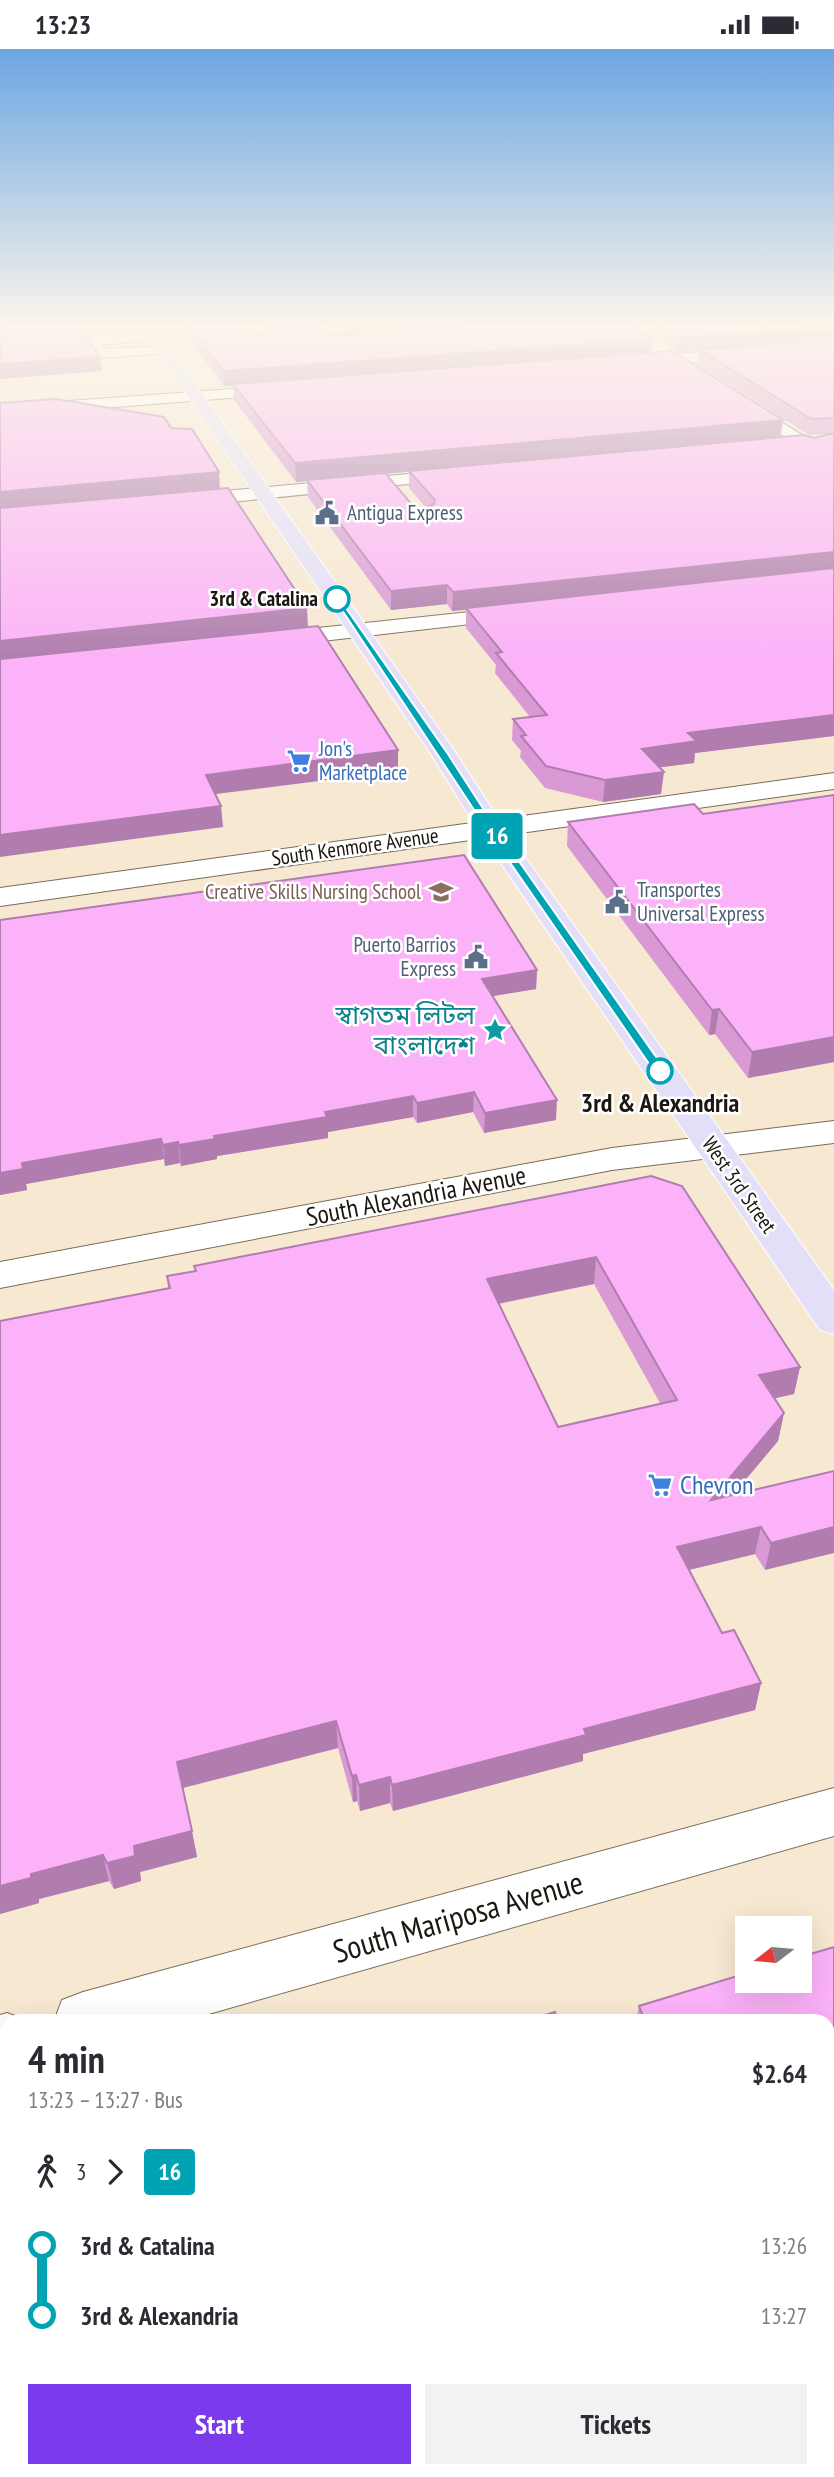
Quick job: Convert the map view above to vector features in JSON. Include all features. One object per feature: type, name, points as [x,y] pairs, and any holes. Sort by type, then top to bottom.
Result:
[{"type":"main road","name":"West 3rd Street","points":[[224,436],[444,754],[491,828],[834,1320]]},
{"type":"street","points":[[794,436],[834,463]]},
{"type":"street","points":[[771,446],[834,441]]},
{"type":"street","points":[[161,503],[482,473]]},
{"type":"street","points":[[390,481],[407,500]]},
{"type":"street","points":[[245,643],[531,611]]},
{"type":"street","name":"South Kenmore Avenue","points":[[0,897],[834,781]]},
{"type":"street","name":"South Alexandria Avenue","points":[[0,1275],[612,1159],[834,1132]]},
{"type":"street","name":"South Mariposa Avenue","points":[[108,2014],[834,1812]]},
{"type":"building","points":[[0,436],[197,436],[219,472],[0,492]]},
{"type":"building","points":[[274,436],[598,436],[295,463]]},
{"type":"building","points":[[790,436],[834,436],[834,552],[453,592],[447,585],[391,591],[307,480],[385,473],[414,507],[422,510],[434,504],[435,500],[409,471]]},
{"type":"building","points":[[228,488],[307,608],[0,641],[0,508]]},
{"type":"building","points":[[834,568],[834,715],[688,733],[697,741],[642,749],[664,772],[605,780],[546,766],[521,736],[526,735],[513,719],[547,715],[496,653],[502,652],[466,608]]},
{"type":"building","points":[[318,626],[398,750],[206,775],[221,806],[0,835],[0,659]]},
{"type":"building","points":[[834,795],[834,1037],[752,1052],[719,1009],[712,1010],[568,822],[694,804],[703,814]]},
{"type":"building","points":[[464,855],[537,970],[482,979],[557,1100],[485,1113],[474,1092],[417,1103],[413,1096],[325,1112],[327,1117],[214,1136],[215,1139],[163,1145],[161,1139],[22,1163],[23,1169],[0,1173],[0,920]]},
{"type":"building","points":[[651,1176],[682,1186],[800,1367],[759,1375],[784,1413],[711,1500],[834,1471],[834,1527],[771,1543],[761,1527],[677,1547],[722,1633],[734,1630],[761,1683],[584,1729],[586,1735],[392,1785],[390,1777],[359,1785],[356,1775],[352,1776],[336,1721],[177,1762],[192,1831],[134,1846],[135,1856],[107,1863],[103,1855],[31,1874],[31,1878],[0,1886],[0,1321],[170,1288],[167,1276],[196,1271],[194,1266]],"holes":[[[596,1257],[677,1400],[558,1427],[487,1279]]]},
{"type":"building","points":[[834,1947],[834,2014],[642,2014],[639,2006],[735,1977],[735,1993],[812,1993],[812,1953]]},
{"type":"bus line","name":"16","points":[[337,599],[444,754],[491,828],[660,1071]]},
{"type":"place","name":"Antigua Express","points":[[327,513]]},
{"type":"place","name":"3rd & Catalina","points":[[337,599]]},
{"type":"place","name":"Jon's Marketplace","points":[[299,761]]},
{"type":"place","name":"Creative Skills Nursing School","points":[[441,892]]},
{"type":"place","name":"Transportes Universal Express","points":[[617,902]]},
{"type":"place","name":"Puerto Barrios Express","points":[[476,957]]},
{"type":"place","name":"স্বাগতম লিটল বাংলাদেশ","points":[[495,1030]]},
{"type":"place","name":"3rd & Alexandria","points":[[660,1071]]},
{"type":"place","name":"Chevron","points":[[660,1485]]}]
